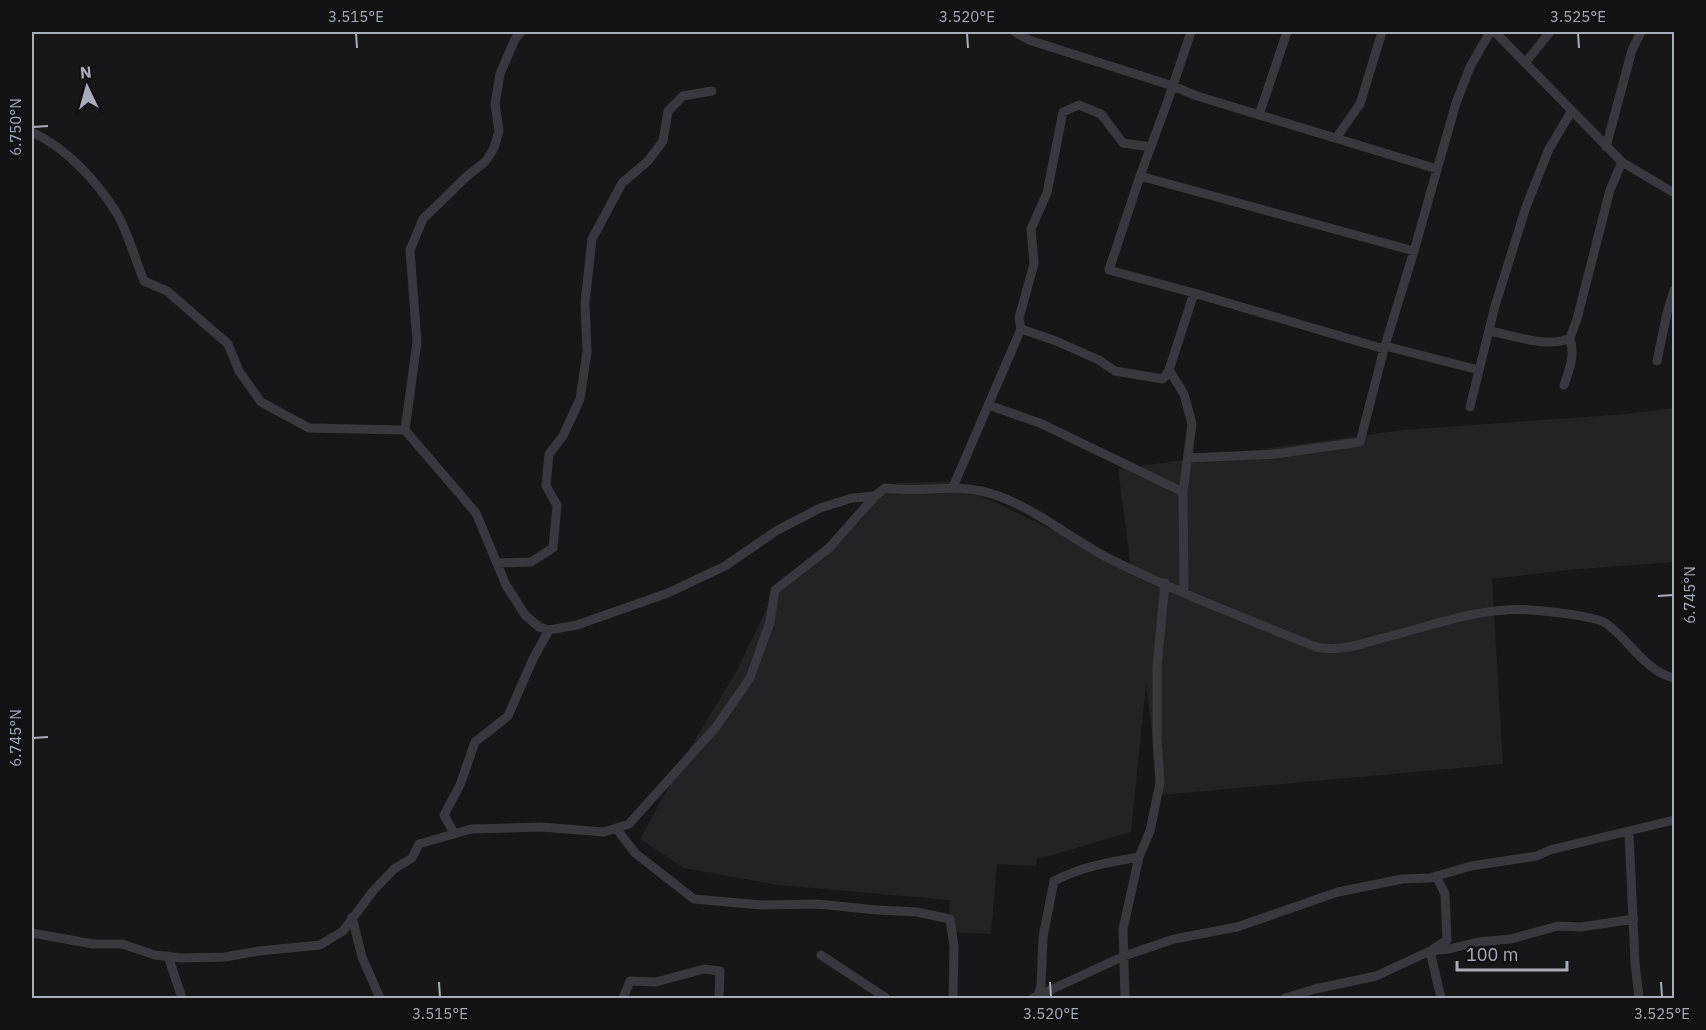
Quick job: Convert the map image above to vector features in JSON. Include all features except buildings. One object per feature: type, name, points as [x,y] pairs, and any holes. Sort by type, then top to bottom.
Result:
[{"type":"street","points":[[405,430],[417,342],[410,250],[423,219],[486,160],[494,148],[499,131],[495,104],[500,74],[515,39],[521,32]]},
{"type":"street","points":[[1015,32],[1029,40],[1173,86],[1197,96],[1437,169]]},
{"type":"street","points":[[1191,32],[1109,270],[1384,348],[1479,370]]},
{"type":"street","points":[[1259,115],[1287,32]]},
{"type":"street","points":[[1336,138],[1360,104],[1382,32]]},
{"type":"street","points":[[1189,458],[1275,454],[1360,442],[1384,348],[1456,103],[1470,67],[1490,32]]},
{"type":"street","points":[[1495,32],[1622,162],[1673,193],[1674,182]]},
{"type":"street","points":[[1526,62],[1550,32]]},
{"type":"street","points":[[1606,147],[1632,50],[1641,32]]},
{"type":"street","points":[[497,563],[531,562],[553,548],[557,505],[546,486],[549,454],[563,436],[580,399],[587,352],[585,303],[592,239],[622,183],[648,160],[663,141],[668,111],[682,96],[712,91]]},
{"type":"street","points":[[953,487],[1021,329],[1019,318],[1034,264],[1031,229],[1047,193],[1062,112],[1079,105],[1101,114],[1123,143],[1151,147]]},
{"type":"street","points":[[1470,407],[1489,331],[1526,207],[1549,149],[1571,112]]},
{"type":"street","points":[[32,132],[62,150],[98,188],[117,213],[144,281],[167,291],[228,344],[239,371],[261,402],[309,428],[405,430],[476,513],[506,585],[525,615],[539,627],[549,630],[577,625],[668,593],[725,566],[776,531],[820,508],[852,498],[875,496]]},
{"type":"street","points":[[1564,385],[1573,361],[1574,351],[1570,338],[1577,319],[1610,190],[1622,162]]},
{"type":"street","points":[[1140,176],[1414,251]]},
{"type":"street","points":[[1657,361],[1674,290]]},
{"type":"street","points":[[1021,329],[1099,360],[1115,371],[1162,379],[1169,370],[1194,293]]},
{"type":"street","points":[[1489,331],[1546,344],[1560,344],[1570,338]]},
{"type":"street","points":[[1169,370],[1184,394],[1192,424],[1184,492],[1184,592]]},
{"type":"street","points":[[988,405],[1040,423],[1184,492]]},
{"type":"street","points":[[32,933],[83,942],[122,944],[147,953],[168,957],[225,957],[320,945],[343,931],[373,891],[394,869],[412,858],[418,844],[471,829],[542,828],[604,832],[629,825],[716,727],[750,678],[770,622],[775,590],[829,548],[875,496],[885,488],[902,491],[953,487],[982,492],[1020,505],[1113,561],[1326,649],[1358,645],[1496,609],[1532,610],[1596,619],[1608,624],[1651,667],[1674,678]]},
{"type":"street","points":[[1125,999],[1124,929],[1139,857],[1150,831],[1160,783],[1156,739],[1157,667],[1165,583]]},
{"type":"street","points":[[454,833],[444,815],[460,785],[475,742],[508,716],[532,659],[549,630]]},
{"type":"street","points":[[1035,998],[1124,956],[1174,939],[1237,927],[1338,892],[1537,856],[1550,850],[1606,835],[1629,832],[1674,820]]},
{"type":"street","points":[[616,828],[635,853],[694,899],[761,905],[818,904],[917,912],[950,919],[954,946],[953,999]]},
{"type":"street","points":[[1629,832],[1635,963],[1639,999]]},
{"type":"street","points":[[1035,998],[1041,986],[1043,937],[1054,881],[1075,870],[1139,857]]},
{"type":"street","points":[[1285,999],[1315,989],[1376,976],[1430,951],[1447,940],[1444,894],[1436,876]]},
{"type":"street","points":[[352,917],[362,957],[380,999]]},
{"type":"street","points":[[1430,951],[1478,942],[1511,939],[1558,926],[1581,927],[1634,919]]},
{"type":"street","points":[[1430,951],[1441,999]]},
{"type":"street","points":[[821,955],[886,999]]},
{"type":"street","points":[[168,957],[182,999]]},
{"type":"street","points":[[623,999],[630,981],[656,982],[704,969],[720,971],[719,999]]},
{"type":"shaded area","points":[[1674,408],[1674,562],[1567,570],[1492,579],[1503,764],[1160,795],[1146,684],[1131,832],[1037,858],[1036,866],[997,864],[991,934],[950,932],[949,900],[778,885],[684,868],[640,839],[690,748],[736,672],[775,592],[824,557],[878,490],[897,483],[949,482],[1131,568],[1118,469],[1403,430],[1626,414]]}]
